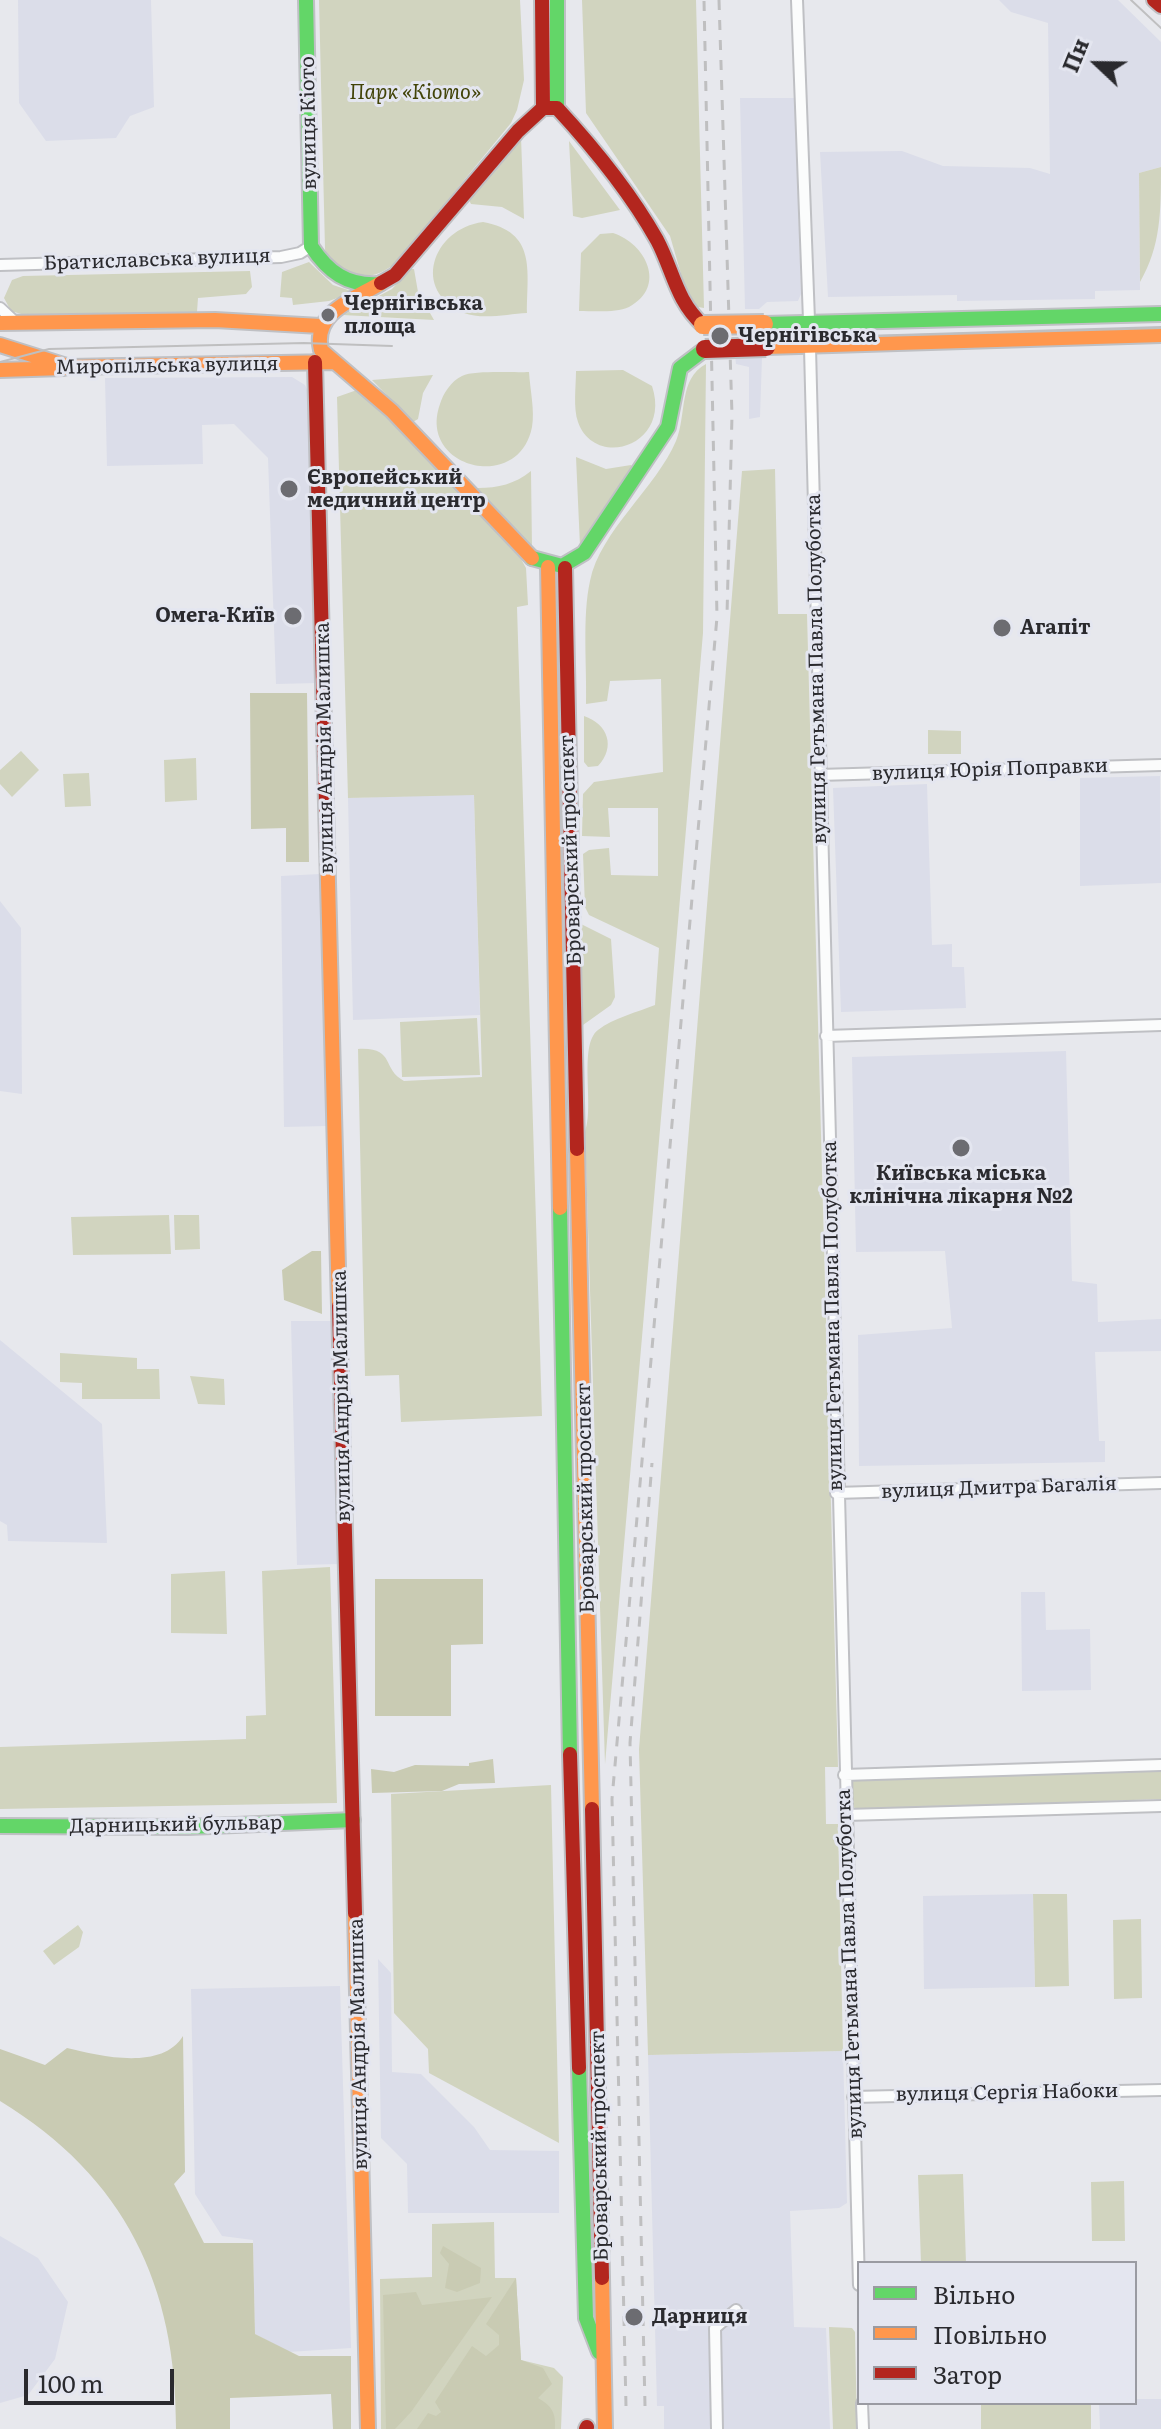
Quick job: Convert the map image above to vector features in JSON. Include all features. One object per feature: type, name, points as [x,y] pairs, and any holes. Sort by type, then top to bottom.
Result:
[{"type":"main road","name":"вулиця Кіото","points":[[306,0],[311,246]]},
{"type":"main road","points":[[542,0],[550,108],[657,240],[680,304],[697,320],[764,324],[809,320],[1161,314]]},
{"type":"main road","points":[[550,108],[557,0]]},
{"type":"main road","points":[[1154,0],[1161,6]]},
{"type":"main road","points":[[550,108],[518,131],[383,284],[337,309],[320,326],[324,362],[392,411],[524,553],[556,568],[584,553],[661,441],[672,414],[675,382],[680,368],[699,352],[766,347],[1161,335]]},
{"type":"main road","points":[[311,246],[329,271],[342,279],[370,286],[383,284]]},
{"type":"main road","points":[[4,321],[215,320],[320,326]]},
{"type":"main road","points":[[697,320],[699,352]]},
{"type":"main road","points":[[0,345],[70,367]]},
{"type":"main road","name":"Миропільська вулиця","points":[[0,370],[324,362]]},
{"type":"main road","name":"вулиця Андрія Малишка","points":[[324,362],[368,2429]]},
{"type":"main road","name":"Броварський проспект","points":[[556,568],[570,1742],[586,2318],[604,2365]]},
{"type":"main road","name":"Броварський проспект","points":[[556,568],[604,2365],[593,2428]]},
{"type":"main road","name":"Дарницький бульвар","points":[[0,1826],[188,1827],[353,1820]]},
{"type":"street","points":[[797,0],[809,320]]},
{"type":"street","name":"Братиславська вулиця","points":[[0,265],[281,257],[300,253],[311,246]]},
{"type":"street","points":[[0,277],[15,264]]},
{"type":"street","name":"вулиця Гетьмана Павла Полуботка","points":[[810,348],[836,1493],[843,1644],[858,2261]]},
{"type":"street","name":"вулиця Юрія Поправки","points":[[819,775],[1161,765]]},
{"type":"street","points":[[826,1036],[1161,1025]]},
{"type":"street","name":"вулиця Дмитра Багалія","points":[[836,1493],[1161,1483]]},
{"type":"street","points":[[844,1775],[1161,1765]]},
{"type":"street","points":[[846,1815],[1161,1806]]},
{"type":"street","name":"вулиця Сергія Набоки","points":[[853,2097],[1161,2090]]},
{"type":"street","points":[[717,2429],[715,2328],[736,2310]]},
{"type":"street","points":[[862,2405],[863,2429]]},
{"type":"shaded area","points":[[18,0],[151,0],[154,107],[130,116],[116,138],[46,141],[19,103]]},
{"type":"shaded area","points":[[999,0],[1118,0],[1161,42],[1161,167],[1139,173],[1140,290],[1095,291],[1095,299],[957,301],[957,295],[828,297],[820,152],[902,151],[943,166],[1030,168],[1050,174],[1048,23],[1011,12]]},
{"type":"shaded area","points":[[740,98],[795,98],[801,294],[798,301],[767,302],[759,309],[745,309]]},
{"type":"shaded area","points":[[735,355],[762,357],[760,417],[749,419],[749,367],[736,364]]},
{"type":"shaded area","points":[[292,377],[305,385],[309,394],[317,683],[276,684],[268,458],[234,424],[202,425],[203,464],[107,466],[105,378]]},
{"type":"shaded area","points":[[1160,776],[1161,883],[1080,886],[1080,778]]},
{"type":"shaded area","points":[[927,784],[932,945],[952,944],[952,967],[964,967],[966,1008],[841,1012],[833,788]]},
{"type":"shaded area","points":[[474,794],[480,1015],[353,1020],[348,798]]},
{"type":"shaded area","points":[[320,874],[327,1126],[284,1127],[281,876]]},
{"type":"shaded area","points":[[0,901],[21,928],[22,1094],[0,1091]]},
{"type":"shaded area","name":"Київська міська клінічна лікарня №2","points":[[1066,1051],[1072,1281],[1097,1284],[1098,1322],[1161,1319],[1161,1351],[1095,1352],[1099,1441],[1105,1441],[1105,1462],[859,1466],[858,1335],[952,1328],[945,1251],[856,1252],[852,1057]]},
{"type":"shaded area","points":[[291,1321],[331,1321],[339,1564],[297,1565]]},
{"type":"shaded area","points":[[0,1340],[102,1424],[107,1543],[8,1541],[7,1525],[0,1521]]},
{"type":"shaded area","points":[[1021,1592],[1045,1592],[1046,1630],[1090,1629],[1091,1690],[1022,1691]]},
{"type":"shaded area","points":[[1033,1894],[1035,1987],[924,1989],[923,1896]]},
{"type":"shaded area","points":[[378,1959],[391,1973],[392,2072],[421,2074],[474,2127],[490,2150],[559,2151],[559,2213],[408,2213],[407,2164],[381,2138]]},
{"type":"shaded area","points":[[340,1986],[351,2348],[288,2352],[255,2334],[253,2240],[222,2236],[195,2194],[191,1989]]},
{"type":"shaded area","points":[[843,2051],[847,2203],[839,2208],[790,2211],[794,2327],[826,2328],[830,2429],[664,2429],[664,2406],[657,2406],[648,2055]]},
{"type":"shaded area","points":[[0,2236],[38,2258],[68,2302],[55,2359],[28,2395],[0,2403]]},
{"type":"shaded area","points":[[1137,2399],[1161,2399],[1161,2429],[1100,2429],[1099,2405],[1137,2405]]},
{"type":"green space","name":"Парк «Кіото»","points":[[319,0],[520,0],[524,80],[511,123],[397,262],[370,276],[345,272],[327,261]]},
{"type":"green space","points":[[582,0],[696,0],[704,308],[698,307],[686,291],[670,236],[586,113]]},
{"type":"green space","points":[[521,137],[524,219],[502,207],[471,204],[468,198]]},
{"type":"green space","points":[[569,141],[620,210],[582,218],[573,216]]},
{"type":"green space","points":[[1161,167],[1156,241],[1140,282],[1139,173]]},
{"type":"green space","points":[[483,222],[513,234],[521,244],[527,268],[527,313],[471,315],[448,303],[437,290],[433,276],[434,262],[441,248],[451,236],[465,227]]},
{"type":"green space","points":[[613,233],[624,238],[642,255],[650,277],[647,288],[641,298],[624,309],[579,311],[581,253],[600,234]]},
{"type":"green space","points":[[309,262],[333,285],[354,292],[329,301],[293,305],[292,298],[280,297],[282,272]]},
{"type":"green space","points":[[410,269],[414,269],[418,292],[434,320],[343,315],[392,289]]},
{"type":"green space","points":[[250,271],[252,287],[246,294],[198,298],[197,312],[28,316],[11,311],[4,298],[12,280],[23,276]]},
{"type":"green space","points":[[706,364],[703,633],[605,1764],[585,1132],[588,1121],[588,1062],[592,1038],[598,1030],[655,1005],[659,948],[589,915],[585,907],[583,854],[589,850],[609,848],[611,875],[658,876],[658,808],[608,808],[610,837],[582,836],[583,794],[594,782],[663,772],[661,679],[610,681],[607,701],[586,704],[586,610],[596,563],[616,527],[667,458],[679,431],[687,388],[697,371]]},
{"type":"green space","points":[[623,370],[652,386],[655,407],[651,424],[642,436],[614,448],[600,445],[587,437],[578,422],[576,371]]},
{"type":"green space","points":[[485,372],[529,372],[532,427],[523,448],[509,461],[491,466],[472,465],[456,457],[443,444],[437,426],[440,404],[445,392],[458,378]]},
{"type":"green space","points":[[433,375],[423,393],[418,419],[413,422],[372,380]]},
{"type":"green space","points":[[357,390],[368,396],[521,559],[526,568],[528,605],[517,607],[542,1416],[401,1422],[399,1375],[365,1376],[358,1049],[378,1051],[392,1071],[404,1081],[482,1077],[474,795],[348,798],[337,397]]},
{"type":"green space","points":[[576,457],[606,469],[631,465],[634,469],[580,546]]},
{"type":"green space","points":[[775,469],[778,614],[807,614],[838,1767],[825,1767],[826,1824],[838,1824],[843,2051],[648,2055],[639,1749],[742,471]]},
{"type":"green space","points":[[531,471],[532,549],[476,494],[478,488],[506,484]]},
{"type":"green space","points":[[250,693],[307,693],[309,862],[286,862],[286,828],[251,829]]},
{"type":"green space","points":[[584,716],[599,725],[607,737],[607,751],[598,766],[588,767],[584,762]]},
{"type":"green space","points":[[928,730],[961,731],[961,754],[928,754]]},
{"type":"green space","points":[[21,751],[39,770],[12,797],[0,784],[0,770]]},
{"type":"green space","points":[[196,758],[197,800],[165,802],[164,760]]},
{"type":"green space","points":[[89,773],[91,806],[65,807],[63,774]]},
{"type":"green space","points":[[579,923],[611,939],[615,997],[611,1005],[583,1025]]},
{"type":"green space","points":[[477,1018],[480,1075],[402,1077],[400,1022]]},
{"type":"green space","points":[[169,1215],[171,1254],[73,1255],[71,1217]]},
{"type":"green space","points":[[174,1215],[199,1215],[200,1249],[175,1250]]},
{"type":"green space","points":[[312,1251],[321,1251],[322,1314],[284,1300],[282,1270]]},
{"type":"green space","points":[[60,1353],[137,1358],[137,1369],[159,1369],[160,1399],[82,1399],[82,1383],[60,1382]]},
{"type":"green space","points":[[190,1376],[224,1379],[225,1405],[198,1404]]},
{"type":"green space","points":[[330,1567],[337,1803],[0,1809],[0,1747],[246,1739],[246,1716],[266,1715],[262,1571]]},
{"type":"green space","points":[[225,1571],[227,1634],[171,1633],[171,1574]]},
{"type":"green space","points":[[375,1579],[483,1579],[483,1644],[451,1645],[451,1716],[375,1716]]},
{"type":"green space","points":[[493,1759],[495,1783],[459,1784],[442,1791],[372,1793],[371,1769],[394,1772],[415,1765],[469,1766],[469,1763]]},
{"type":"green space","points":[[1161,1770],[1161,1799],[858,1810],[850,1805],[849,1785],[856,1779]]},
{"type":"green space","points":[[551,1785],[559,2143],[429,2073],[428,2049],[394,2013],[391,1794]]},
{"type":"green space","points":[[1033,1894],[1067,1894],[1069,1986],[1035,1987]]},
{"type":"green space","points":[[1141,1919],[1142,1998],[1114,1999],[1113,1920]]},
{"type":"green space","points":[[78,1925],[83,1932],[79,1947],[54,1965],[43,1951]]},
{"type":"green space","points":[[183,2036],[185,2172],[174,2184],[204,2243],[253,2243],[255,2334],[299,2356],[351,2356],[351,2429],[333,2429],[331,2394],[230,2398],[230,2429],[176,2429],[174,2377],[166,2328],[154,2282],[135,2240],[111,2200],[80,2164],[43,2131],[0,2101],[0,2049],[45,2065],[67,2048],[112,2057],[161,2054]]},
{"type":"green space","points":[[963,2174],[966,2261],[921,2261],[918,2175]]},
{"type":"green space","points":[[1124,2181],[1125,2241],[1092,2241],[1091,2182]]},
{"type":"green space","points":[[494,2222],[495,2278],[516,2278],[521,2360],[554,2368],[563,2377],[561,2429],[381,2429],[380,2279],[432,2277],[432,2224]]},
{"type":"green space","points":[[443,2246],[481,2268],[480,2283],[457,2292],[445,2288],[449,2264],[440,2253]]},
{"type":"green space","points":[[516,2278],[521,2360],[543,2368],[552,2384],[538,2398],[552,2410],[555,2429],[417,2429],[428,2413],[436,2416],[441,2412],[435,2402],[472,2346],[486,2356],[499,2345],[499,2335],[486,2324]]},
{"type":"green space","points":[[416,2292],[422,2305],[492,2297],[411,2412],[395,2429],[386,2429],[383,2295]]},
{"type":"green space","points":[[829,2327],[852,2328],[855,2332],[857,2429],[833,2429]]},
{"type":"green space","points":[[981,2405],[1091,2405],[1091,2429],[981,2429]]},
{"type":"tram line","points":[[1131,0],[1161,28]]},
{"type":"tram line","points":[[703,341],[1161,328]]},
{"type":"tram line","points":[[0,362],[49,349],[304,343],[392,346]]},
{"type":"railway","points":[[626,2406],[612,1799],[717,617],[704,0]]},
{"type":"railway","points":[[719,0],[732,415],[727,615]]},
{"type":"railway","points":[[645,2406],[630,1743],[652,1463]]},
{"type":"traffic: fast","points":[[306,0],[311,246],[339,276],[357,283],[379,284]]},
{"type":"traffic: fast","points":[[557,0],[557,108]]},
{"type":"traffic: fast","points":[[764,324],[1161,314]]},
{"type":"traffic: fast","points":[[532,558],[562,566],[584,553],[668,427],[680,368],[705,349]]},
{"type":"traffic: fast","points":[[560,1208],[570,1754]]},
{"type":"traffic: fast","points":[[0,1826],[188,1827],[353,1820]]},
{"type":"traffic: fast","points":[[579,2068],[586,2318],[599,2352]]},
{"type":"traffic: slow","points":[[381,283],[348,301],[329,316],[320,337],[321,350],[392,411],[532,558]]},
{"type":"traffic: slow","points":[[0,323],[215,320],[320,326]]},
{"type":"traffic: slow","points":[[703,325],[764,324]]},
{"type":"traffic: slow","points":[[766,347],[1161,335]]},
{"type":"traffic: slow","points":[[0,345],[70,367],[333,362]]},
{"type":"traffic: slow","points":[[0,370],[64,368]]},
{"type":"traffic: slow","points":[[548,567],[560,1208]]},
{"type":"traffic: slow","points":[[327,844],[339,1306]]},
{"type":"traffic: slow","points":[[577,1149],[592,1809]]},
{"type":"traffic: slow","points":[[355,1913],[368,2429]]},
{"type":"traffic: slow","points":[[602,2278],[605,2429]]},
{"type":"traffic: jam","points":[[542,0],[543,108]]},
{"type":"traffic: jam","points":[[1154,0],[1161,6]]},
{"type":"traffic: jam","points":[[381,283],[395,275],[518,131],[543,108],[557,108],[598,155],[635,205],[657,240],[687,306],[703,325]]},
{"type":"traffic: jam","points":[[705,349],[766,347]]},
{"type":"traffic: jam","points":[[315,362],[327,844]]},
{"type":"traffic: jam","points":[[565,568],[577,1149]]},
{"type":"traffic: jam","points":[[339,1306],[355,1913]]},
{"type":"traffic: jam","points":[[570,1754],[579,2068]]},
{"type":"traffic: jam","points":[[592,1809],[602,2278]]},
{"type":"place","name":"Чернігівська площа","points":[[328,315]]},
{"type":"place","name":"Чернігівська","points":[[720,336]]},
{"type":"place","name":"Європейський медичний центр","points":[[289,489]]},
{"type":"place","name":"Омега-Київ","points":[[293,616]]},
{"type":"place","name":"Агапіт","points":[[1002,628]]},
{"type":"place","name":"Київська міська клінічна лікарня №2","points":[[961,1148]]},
{"type":"place","name":"Дарниця","points":[[634,2317]]}]
